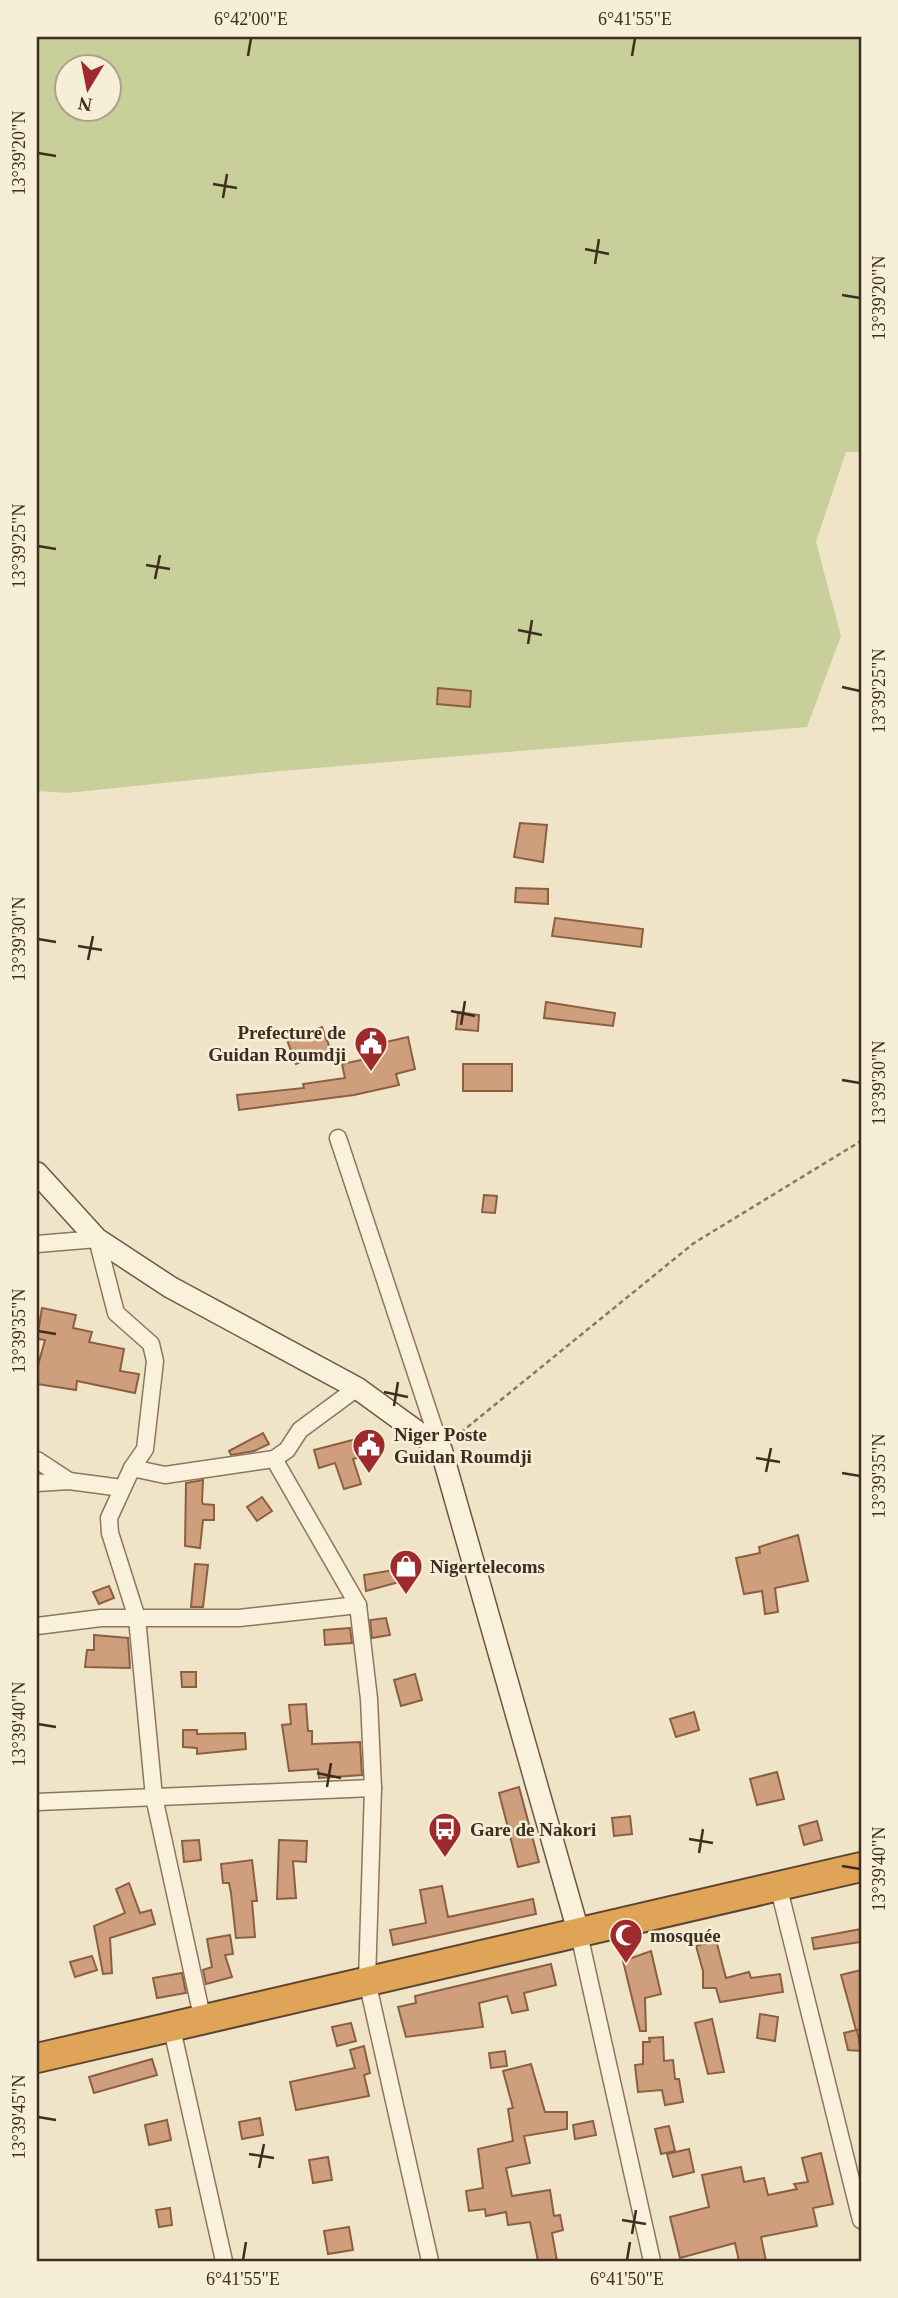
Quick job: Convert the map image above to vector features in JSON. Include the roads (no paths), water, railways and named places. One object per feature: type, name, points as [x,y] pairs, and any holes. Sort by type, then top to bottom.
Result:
[{"type":"highway","points":[[37,2058],[172,2029],[861,1867]]},
{"type":"street","points":[[338,1138],[441,1449],[579,1934],[652,2261]]},
{"type":"street","points":[[37,1173],[97,1239],[170,1287],[357,1388],[441,1449]]},
{"type":"street","points":[[37,1244],[97,1239]]},
{"type":"street","points":[[97,1239],[116,1313],[151,1344],[155,1361],[145,1449],[132,1468],[108,1518],[110,1533],[137,1618],[140,1679],[154,1797],[203,2021]]},
{"type":"street","points":[[132,1468],[165,1475],[274,1459],[287,1450],[300,1430],[357,1388]]},
{"type":"street","points":[[274,1459],[358,1605],[369,1699],[373,1788],[367,1981],[430,2261]]},
{"type":"street","points":[[37,1460],[69,1481]]},
{"type":"street","points":[[37,1483],[69,1481],[122,1488]]},
{"type":"street","points":[[37,1626],[137,1618],[239,1618],[358,1605]]},
{"type":"street","points":[[37,1802],[373,1788]]},
{"type":"street","points":[[778,1885],[861,2220]]},
{"type":"street","points":[[172,2029],[224,2261]]},
{"type":"place","name":"Prefecture de Guidan Roumdji","points":[[371,1073]]},
{"type":"place","name":"Niger Poste Guidan Roumdji","points":[[369,1475]]},
{"type":"place","name":"Nigertelecoms","points":[[406,1596]]},
{"type":"place","name":"Gare de Nakori","points":[[445,1859]]},
{"type":"place","name":"mosquée","points":[[626,1965]]}]
